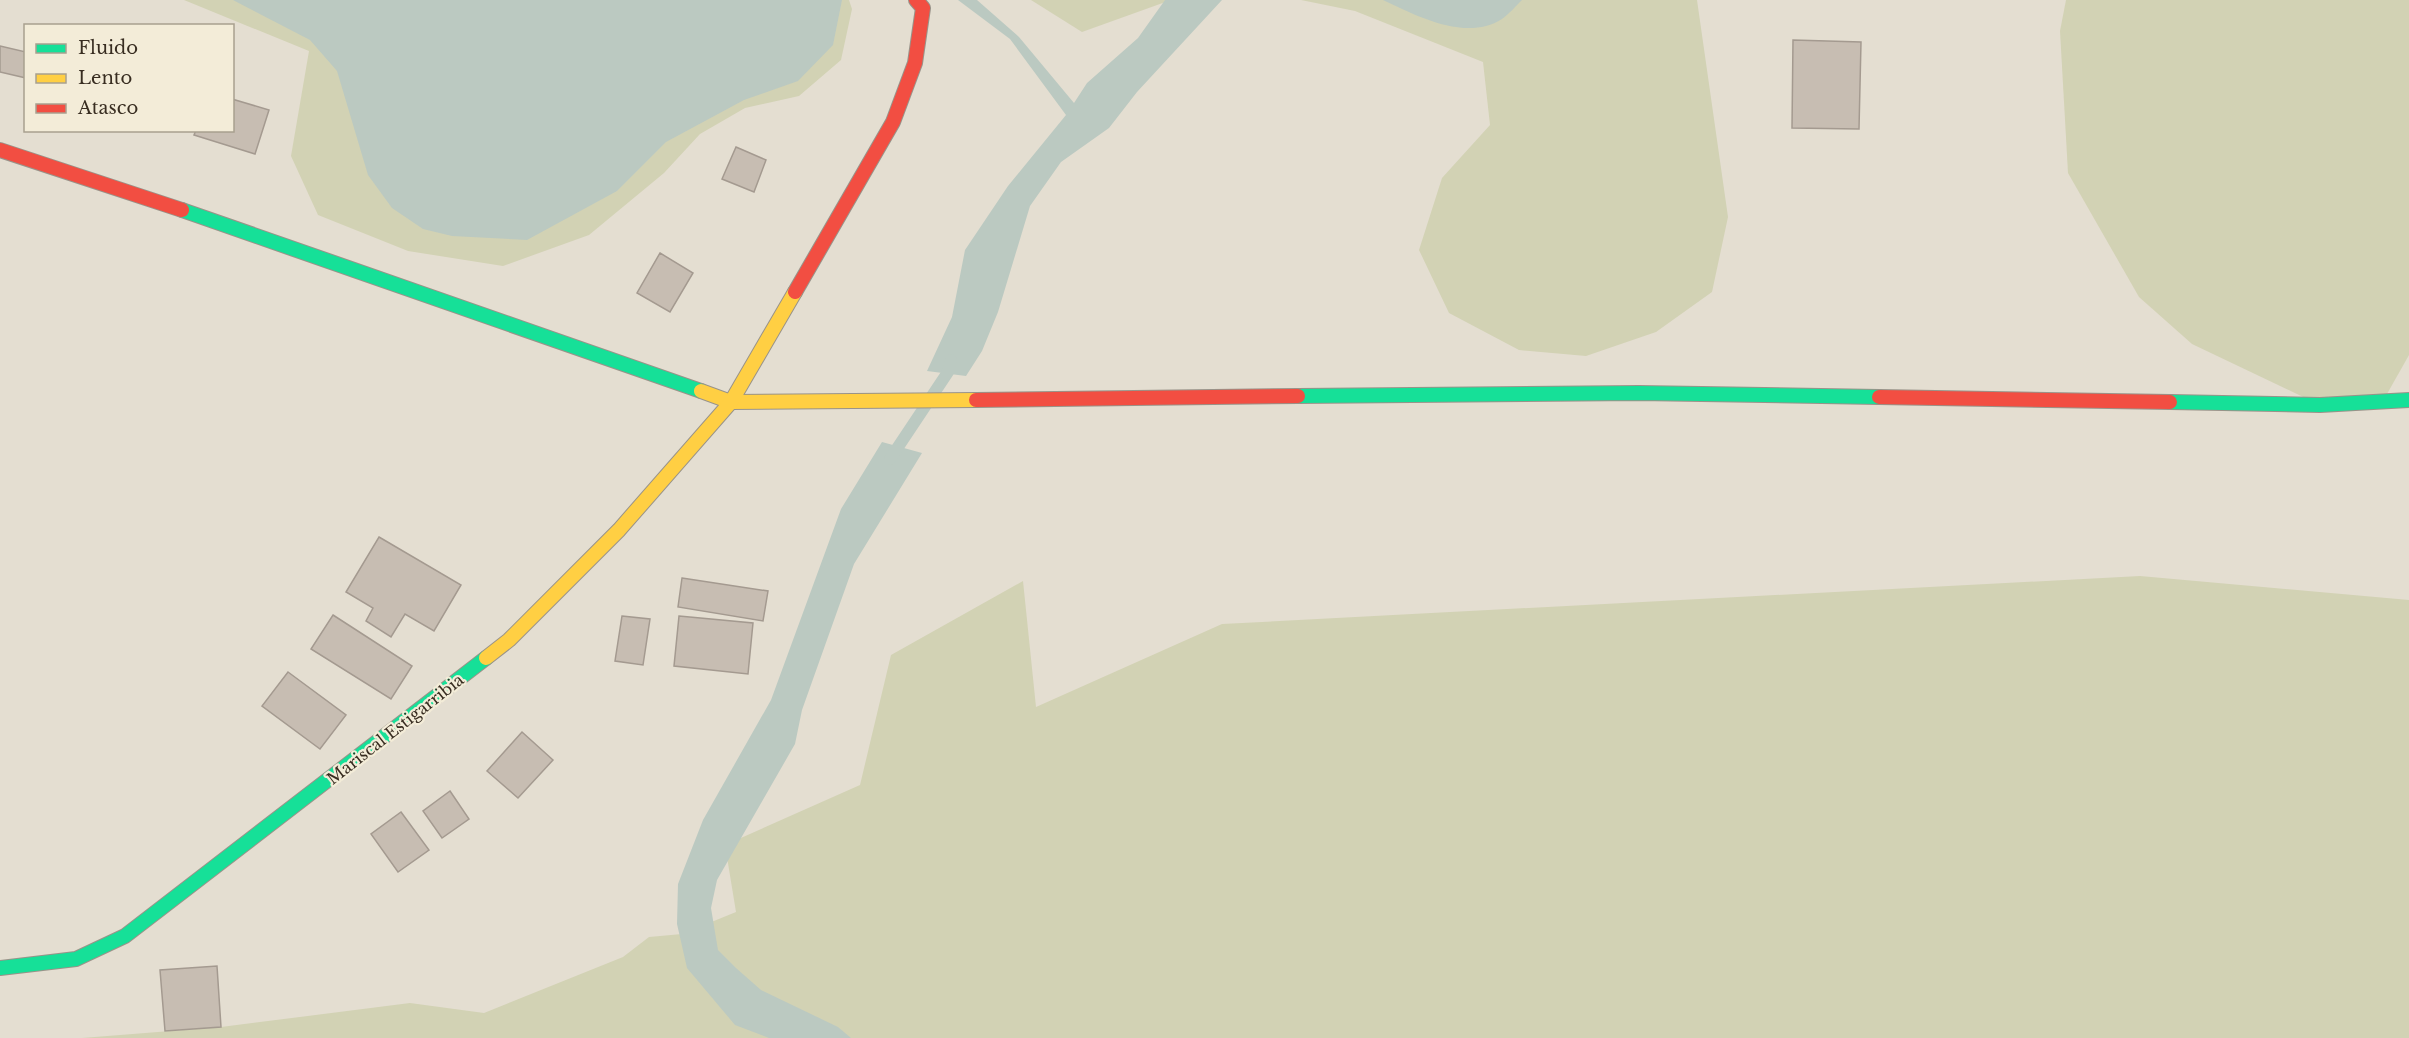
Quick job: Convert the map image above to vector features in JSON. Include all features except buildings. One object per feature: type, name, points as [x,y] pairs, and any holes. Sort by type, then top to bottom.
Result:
[{"type":"street","name":"Mariscal Estigarribia","points":[[0,968],[76,958],[125,936],[396,730],[509,640],[619,530],[730,402],[892,122],[915,63],[923,8],[916,0]]},
{"type":"street","points":[[0,150],[189,212],[730,402],[1640,393],[2320,405],[2409,400]]},
{"type":"green space","points":[[184,0],[849,0],[852,9],[841,60],[799,96],[745,108],[700,134],[664,173],[589,235],[503,266],[408,251],[318,215],[291,156],[309,51]]},
{"type":"green space","points":[[1031,0],[1171,0],[1082,32]]},
{"type":"green space","points":[[1301,0],[1697,0],[1728,217],[1712,292],[1656,332],[1586,356],[1519,350],[1449,313],[1419,250],[1442,178],[1490,125],[1483,62],[1355,11]]},
{"type":"green space","points":[[2066,0],[2409,0],[2409,355],[2387,394],[2320,405],[2192,344],[2139,297],[2068,173],[2060,31]]},
{"type":"green space","points":[[2140,576],[2409,600],[2409,1038],[82,1038],[221,1027],[410,1003],[484,1013],[623,957],[649,937],[682,934],[736,912],[725,845],[860,785],[891,655],[1023,581],[1036,707],[1222,624]]},
{"type":"shaded area","points":[[233,0],[842,0],[833,45],[798,81],[744,100],[666,142],[617,191],[527,240],[452,236],[423,229],[392,208],[368,175],[337,71],[310,40]]},
{"type":"shaded area","points":[[958,0],[977,0],[1019,37],[1074,103],[1087,83],[1138,38],[1165,0],[1222,0],[1137,92],[1109,128],[1061,162],[1030,206],[998,312],[982,351],[966,376],[927,371],[952,317],[965,250],[1008,186],[1066,115],[1010,39]]},
{"type":"shaded area","points":[[1383,0],[1522,0],[1502,19],[1473,28],[1442,24]]},
{"type":"shaded area","points":[[882,442],[922,453],[854,564],[802,710],[795,744],[717,880],[711,908],[718,950],[736,968],[761,990],[838,1027],[851,1038],[769,1038],[735,1025],[687,968],[677,924],[678,884],[703,820],[771,700],[841,509]]},
{"type":"waterway","points":[[890,459],[948,372],[951,360]]},
{"type":"traffic: fast","points":[[182,210],[701,391]]},
{"type":"traffic: fast","points":[[1298,396],[1639,393],[1879,397]]},
{"type":"traffic: fast","points":[[2170,402],[2320,405],[2409,400]]},
{"type":"traffic: fast","points":[[0,968],[76,959],[125,936],[486,658]]},
{"type":"traffic: slow","points":[[486,658],[509,640],[619,530],[731,402],[795,292]]},
{"type":"traffic: slow","points":[[701,391],[731,402],[976,400]]},
{"type":"traffic: jam","points":[[795,292],[893,122],[915,63],[923,8],[916,0]]},
{"type":"traffic: jam","points":[[0,150],[182,210]]},
{"type":"traffic: jam","points":[[976,400],[1298,396]]},
{"type":"traffic: jam","points":[[1879,397],[2170,402]]}]
